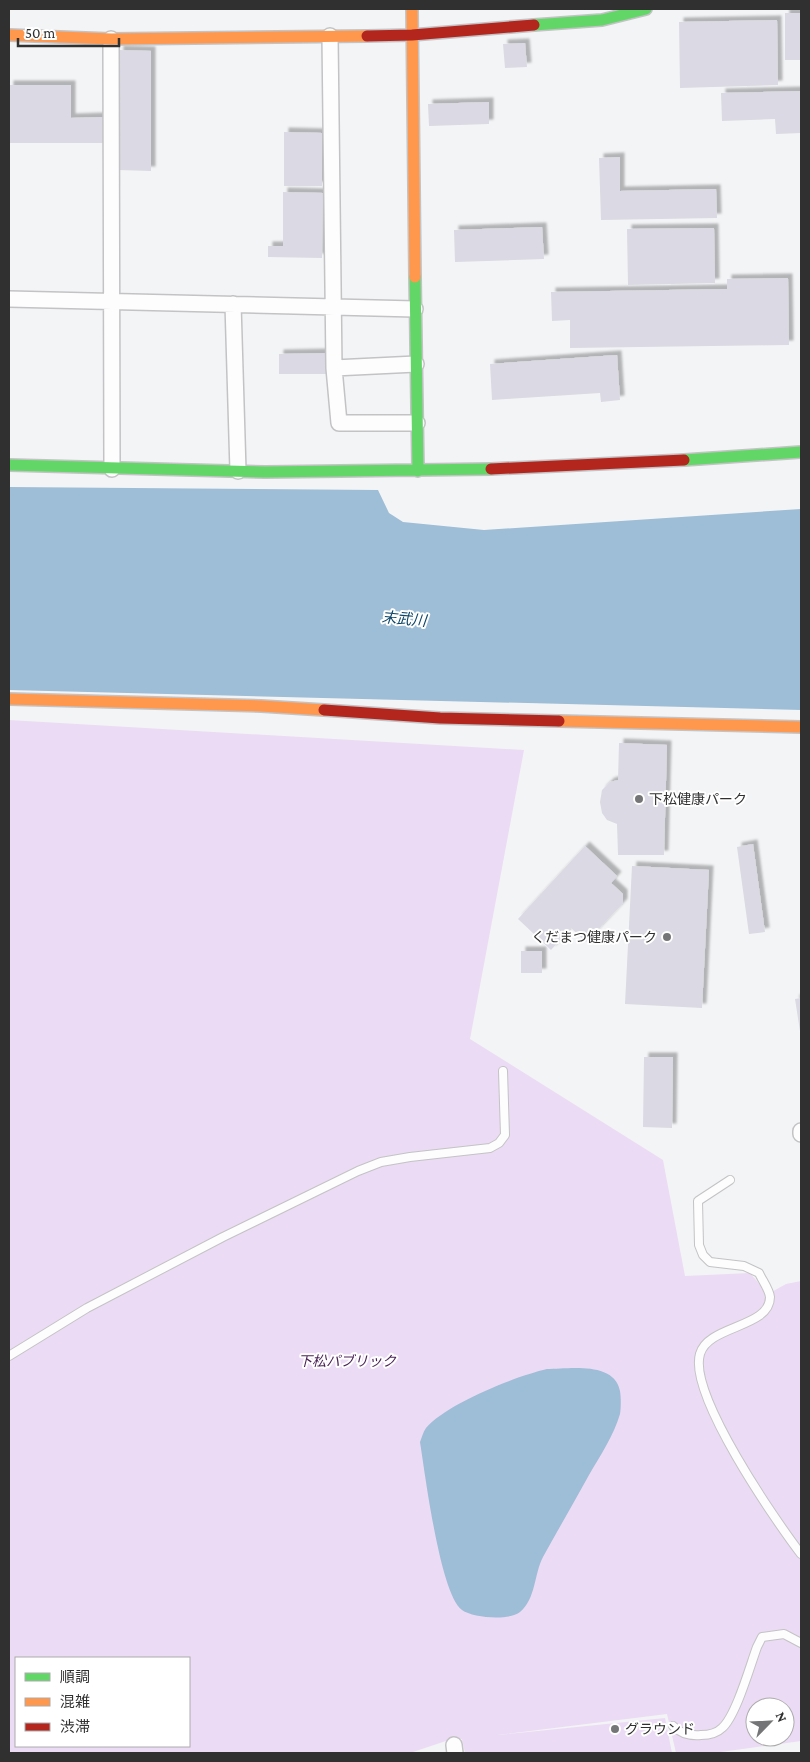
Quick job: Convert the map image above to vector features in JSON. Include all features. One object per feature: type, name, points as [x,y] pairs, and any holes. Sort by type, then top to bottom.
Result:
[{"type":"street","points":[[412,9],[418,472]]},
{"type":"street","points":[[9,35],[111,39],[412,34],[602,20],[646,9]]},
{"type":"street","points":[[330,36],[334,368],[338,423],[418,423]]},
{"type":"street","points":[[111,39],[112,468]]},
{"type":"street","points":[[9,299],[416,308]]},
{"type":"street","points":[[233,304],[238,471]]},
{"type":"street","points":[[334,368],[416,364]]},
{"type":"street","points":[[9,465],[238,471],[418,472],[801,452]]},
{"type":"street","points":[[9,699],[261,706],[440,718],[801,727]]},
{"type":"lane","points":[[9,1356],[87,1308],[240,1228],[358,1170],[382,1162],[490,1148],[499,1143],[505,1135],[503,1072]]},
{"type":"lane","points":[[730,1180],[698,1201],[699,1245],[703,1255],[710,1262],[744,1266],[759,1273],[770,1296],[768,1305],[761,1314],[704,1343],[699,1354],[699,1364],[703,1385],[716,1416],[741,1465],[772,1516],[801,1554]]},
{"type":"lane","points":[[673,1726],[679,1731],[692,1736],[708,1735],[722,1729],[732,1715],[762,1637],[784,1634],[801,1643]]},
{"type":"green space","name":"下松パブリック","points":[[9,720],[524,750],[470,1039],[663,1160],[685,1276],[750,1273],[768,1294],[786,1284],[801,1281],[801,1741],[795,1742],[795,1697],[745,1697],[745,1747],[758,1747],[714,1753],[676,1753],[667,1714],[498,1735],[665,1718],[672,1753],[465,1753],[462,1739],[446,1741],[410,1753],[9,1753]]},
{"type":"water","name":"末武川","points":[[9,487],[378,490],[389,513],[403,522],[484,530],[801,509],[801,710],[9,690]]},
{"type":"water","points":[[547,1369],[590,1369],[609,1375],[616,1381],[620,1391],[620,1414],[606,1445],[543,1557],[532,1593],[525,1607],[515,1615],[508,1617],[482,1617],[467,1613],[462,1610],[454,1599],[440,1558],[420,1442],[426,1428],[449,1410],[500,1384]]},
{"type":"building","points":[[785,13],[801,13],[801,60],[785,60]]},
{"type":"building","points":[[777,20],[778,85],[680,88],[679,22]]},
{"type":"building","points":[[525,43],[527,67],[505,68],[503,44]]},
{"type":"building","points":[[119,50],[151,51],[151,171],[118,170]]},
{"type":"building","points":[[9,85],[71,85],[71,118],[103,117],[104,143],[9,143]]},
{"type":"building","points":[[801,91],[801,133],[776,134],[775,119],[722,121],[721,93]]},
{"type":"building","points":[[489,102],[489,124],[429,126],[428,104]]},
{"type":"building","points":[[284,132],[322,133],[322,186],[284,186]]},
{"type":"building","points":[[620,157],[620,191],[716,189],[717,218],[601,220],[599,158]]},
{"type":"building","points":[[283,192],[323,193],[322,258],[268,257],[268,246],[283,246]]},
{"type":"building","points":[[542,227],[544,259],[455,262],[454,230]]},
{"type":"building","points":[[714,228],[715,283],[628,285],[627,229]]},
{"type":"building","points":[[788,278],[789,345],[570,348],[570,320],[552,321],[551,292],[727,289],[727,279]]},
{"type":"building","points":[[328,353],[328,374],[279,374],[279,354]]},
{"type":"building","points":[[617,355],[620,400],[601,402],[600,393],[492,400],[490,364]]},
{"type":"building","points":[[619,743],[667,745],[664,855],[618,855],[617,824],[607,820],[602,813],[600,802],[602,790],[610,782],[618,780]]},
{"type":"building","points":[[753,844],[765,932],[749,934],[737,847]]},
{"type":"building","points":[[585,846],[617,876],[611,883],[623,894],[623,903],[586,942],[571,928],[551,950],[518,919]]},
{"type":"building","name":"くだまつ健康パーク","points":[[632,866],[709,870],[702,1008],[625,1004]]},
{"type":"building","points":[[521,951],[542,951],[542,973],[521,973]]},
{"type":"building","points":[[801,998],[801,1031],[800,1031],[795,999]]},
{"type":"building","points":[[644,1057],[673,1057],[672,1128],[643,1127]]},
{"type":"traffic: fast","points":[[534,25],[602,20],[646,9]]},
{"type":"traffic: fast","points":[[415,277],[418,471]]},
{"type":"traffic: fast","points":[[684,460],[801,452]]},
{"type":"traffic: fast","points":[[9,465],[265,472],[491,469]]},
{"type":"traffic: slow","points":[[412,9],[415,277]]},
{"type":"traffic: slow","points":[[9,35],[111,39],[367,36]]},
{"type":"traffic: slow","points":[[9,699],[261,706],[324,710]]},
{"type":"traffic: slow","points":[[559,721],[801,727]]},
{"type":"traffic: jam","points":[[367,36],[412,35],[534,25]]},
{"type":"traffic: jam","points":[[491,469],[684,460]]},
{"type":"traffic: jam","points":[[324,710],[440,718],[559,721]]},
{"type":"place","name":"下松健康パーク","points":[[639,799]]},
{"type":"place","name":"くだまつ健康パーク","points":[[667,937]]},
{"type":"place","name":"グラウンド","points":[[615,1729]]}]
